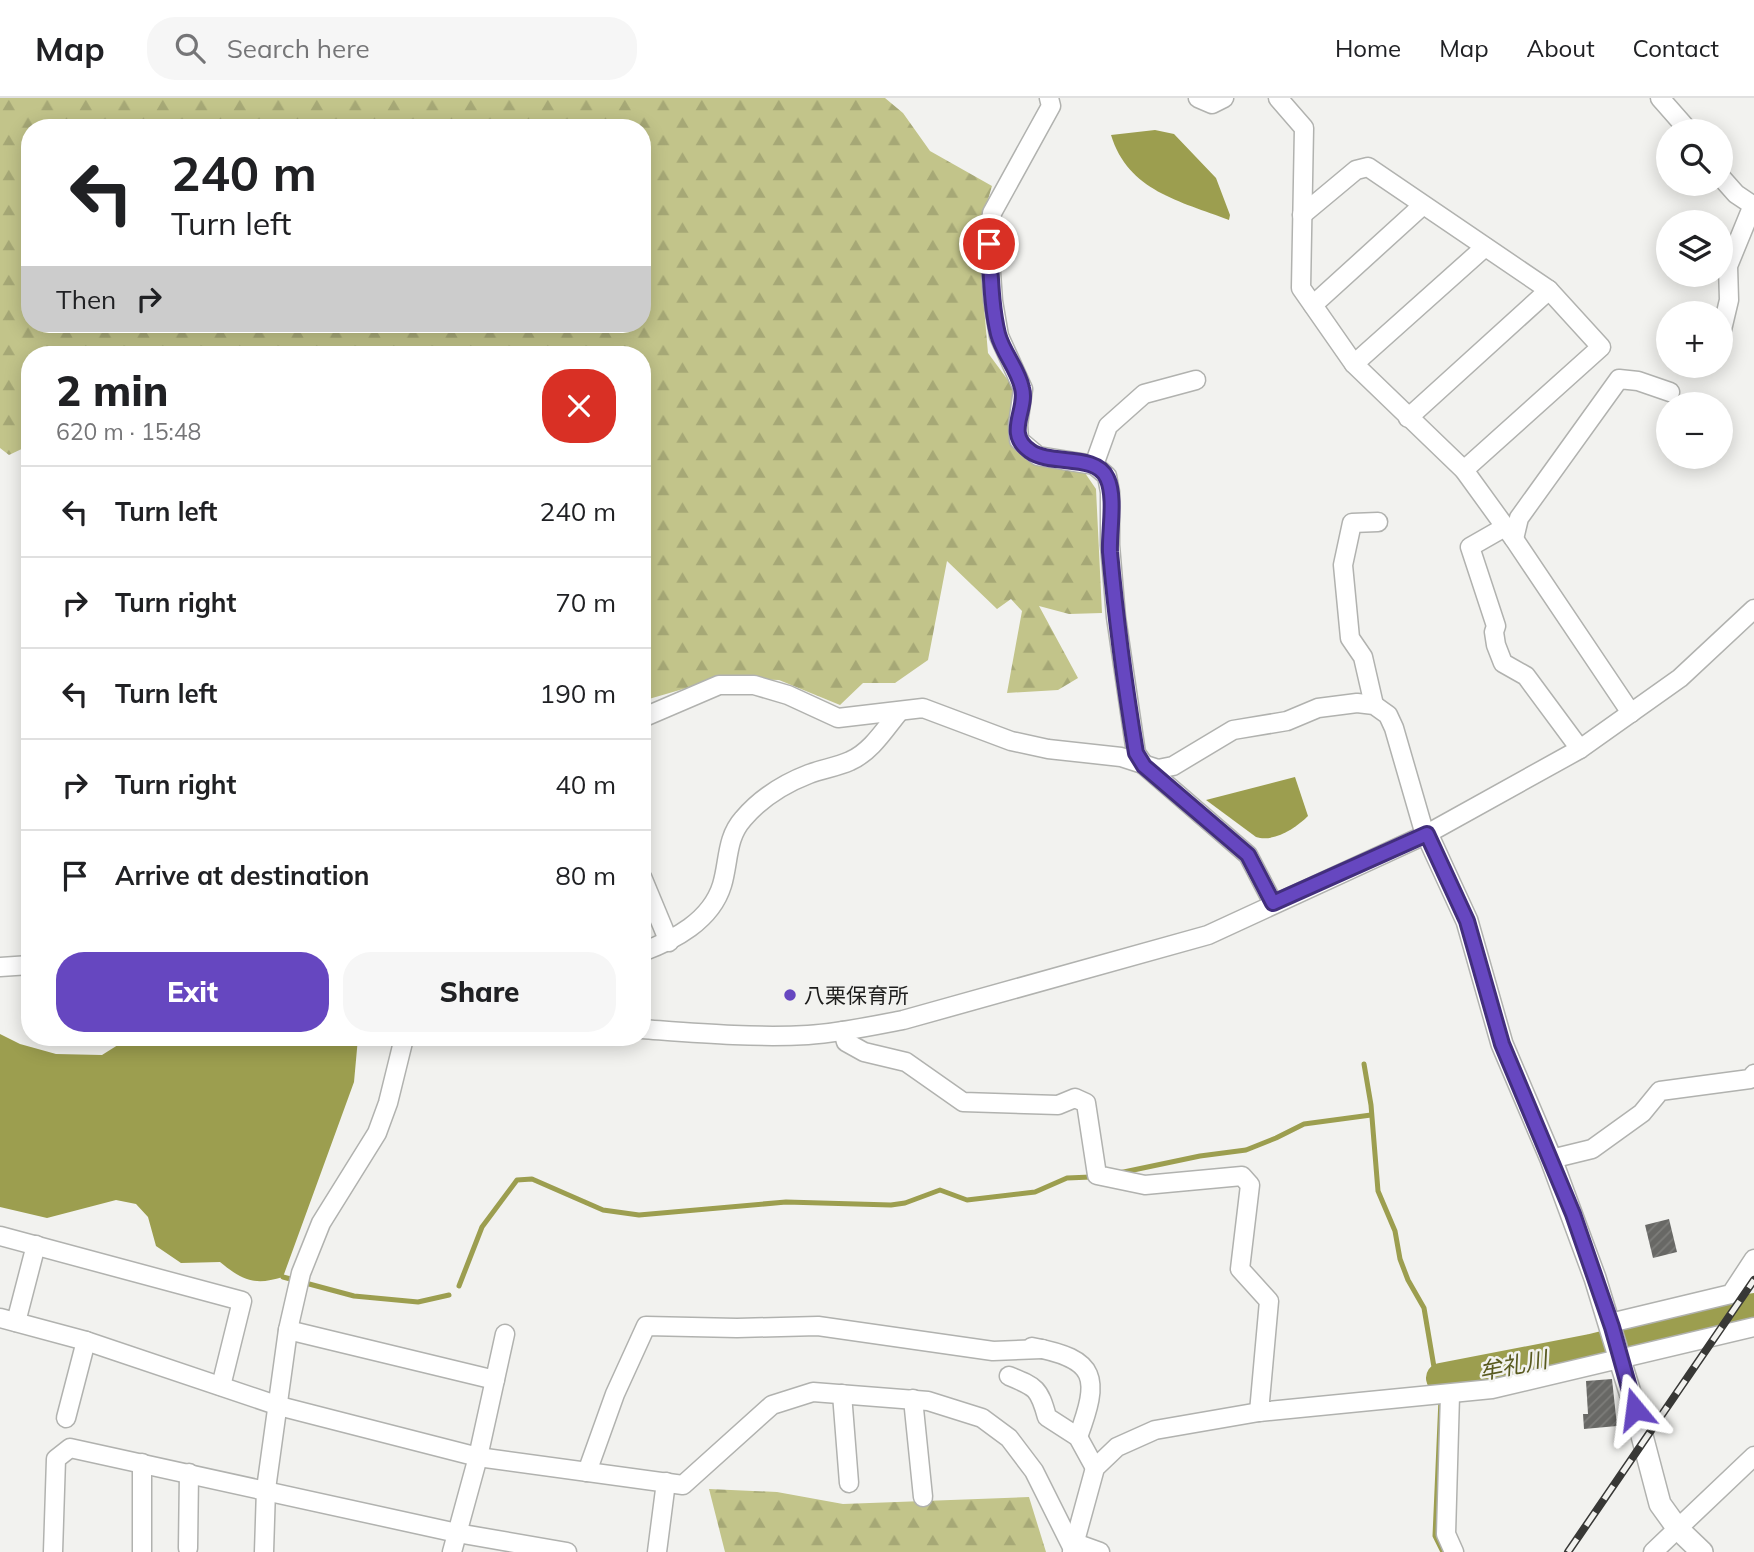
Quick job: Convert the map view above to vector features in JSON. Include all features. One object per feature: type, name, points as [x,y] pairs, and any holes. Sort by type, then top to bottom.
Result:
[{"type":"street","points":[[1049,98],[1051,106],[992,213],[989,244],[993,301],[999,336],[1023,389],[1018,440],[1038,456],[1094,465],[1107,476],[1115,617],[1136,753],[1144,766],[1248,855],[1273,903]]},
{"type":"street","points":[[1198,98],[1212,104],[1224,98]]},
{"type":"street","points":[[1278,98],[1304,128],[1301,288],[1354,364],[1464,470],[1510,533],[1631,713]]},
{"type":"street","points":[[1660,98],[1678,119]]},
{"type":"street","points":[[1302,215],[1356,170],[1368,167],[1549,290],[1601,347],[1464,470]]},
{"type":"street","points":[[1728,301],[1728,266],[1754,205],[1733,191]]},
{"type":"street","points":[[1313,305],[1423,205]]},
{"type":"street","points":[[1354,364],[1485,247]]},
{"type":"street","points":[[1408,418],[1549,290]]},
{"type":"street","points":[[1580,749],[1526,676],[1503,663],[1496,645],[1496,626],[1470,547],[1510,533],[1619,379],[1638,381],[1670,392]]},
{"type":"street","points":[[1094,465],[1108,426],[1144,394],[1196,380]]},
{"type":"street","points":[[1374,705],[1363,657],[1350,638],[1343,565],[1352,523],[1378,522]]},
{"type":"street","points":[[651,1030],[742,1035],[808,1035],[843,1031],[903,1020],[1208,935],[1426,835],[1580,749],[1680,678],[1754,609]]},
{"type":"street","points":[[651,714],[719,685],[754,685],[788,695],[838,718],[923,708],[1010,741],[1048,749],[1121,757],[1157,769],[1173,766],[1233,730],[1287,721],[1318,708],[1374,705],[1388,715],[1426,835],[1467,921],[1502,1044],[1578,1227],[1611,1325],[1660,1504],[1678,1529],[1702,1552]]},
{"type":"street","points":[[651,949],[669,942],[688,929],[713,905],[722,885],[728,846],[741,821],[772,792],[807,775],[851,761],[868,750],[899,712]]},
{"type":"street","points":[[651,899],[669,942]]},
{"type":"street","points":[[0,967],[21,965]]},
{"type":"street","points":[[843,1031],[846,1042],[864,1052],[906,1062],[963,1102],[1058,1105],[1076,1098],[1086,1102],[1097,1175],[1145,1185],[1242,1176],[1250,1185],[1240,1269],[1269,1301],[1259,1412]]},
{"type":"street","points":[[264,1552],[265,1489],[288,1330],[301,1273],[321,1223],[377,1133],[402,1046]]},
{"type":"street","points":[[1552,1159],[1592,1149],[1642,1113],[1660,1091],[1750,1079],[1754,1074]]},
{"type":"street","points":[[0,1236],[242,1301],[221,1386]]},
{"type":"street","points":[[36,1245],[5,1323],[86,1341],[279,1406],[478,1457],[683,1485],[772,1405],[813,1392],[928,1401],[982,1418],[1009,1438],[1034,1471],[1074,1548]]},
{"type":"street","points":[[1611,1325],[1731,1294],[1754,1259]]},
{"type":"street","points":[[587,1472],[615,1394],[646,1326],[818,1326],[993,1351],[1042,1349]]},
{"type":"street","points":[[1074,1548],[1095,1468],[1117,1447],[1155,1430],[1259,1412],[1492,1390],[1754,1327]]},
{"type":"street","points":[[288,1330],[495,1380]]},
{"type":"street","points":[[452,1552],[478,1457],[505,1334]]},
{"type":"street","points":[[957,1334],[1071,1356],[1084,1366],[1091,1384],[1087,1414],[1079,1437]]},
{"type":"street","points":[[66,1418],[86,1341]]},
{"type":"street","points":[[1009,1376],[1032,1385],[1042,1399],[1047,1417],[1079,1437],[1095,1468]]},
{"type":"street","points":[[842,1394],[849,1483]]},
{"type":"street","points":[[1450,1395],[1446,1534],[1454,1552]]},
{"type":"street","points":[[912,1399],[923,1497]]},
{"type":"street","points":[[53,1552],[56,1459],[70,1448],[265,1489],[457,1534],[566,1552]]},
{"type":"street","points":[[1653,1552],[1754,1456]]},
{"type":"street","points":[[142,1463],[142,1552]]},
{"type":"street","points":[[188,1548],[189,1473]]},
{"type":"street","points":[[657,1552],[666,1482]]},
{"type":"street","points":[[1074,1548],[1100,1552]]},
{"type":"green space","points":[[0,98],[885,98],[903,113],[930,151],[992,186],[979,250],[988,353],[1016,391],[1030,459],[1085,473],[1096,489],[1102,613],[1069,614],[1039,606],[1078,678],[1058,690],[1007,693],[1022,611],[1011,599],[997,609],[947,561],[928,660],[895,683],[863,683],[840,705],[779,680],[721,678],[651,698],[651,346],[21,346],[21,449],[9,455],[0,448]]},
{"type":"green space","points":[[709,1489],[777,1492],[843,1504],[1029,1497],[1046,1552],[725,1552]]},
{"type":"shaded area","points":[[1155,130],[1174,134],[1216,178],[1230,215],[1229,220],[1175,200],[1143,181],[1119,154],[1111,135]]},
{"type":"shaded area","points":[[1295,777],[1308,816],[1291,830],[1270,838],[1256,837],[1206,800]]},
{"type":"shaded area","points":[[0,1034],[21,1046],[56,1054],[102,1055],[116,1046],[357,1046],[354,1082],[283,1277],[256,1281],[242,1277],[220,1262],[181,1263],[156,1246],[148,1217],[136,1204],[116,1200],[47,1218],[0,1207]]},
{"type":"shaded area","points":[[1754,1297],[1754,1322],[1712,1331],[1718,1307]]},
{"type":"building","points":[[1669,1219],[1677,1252],[1653,1258],[1645,1225]]},
{"type":"building","points":[[1612,1379],[1617,1426],[1584,1429],[1583,1414],[1588,1414],[1586,1381]]},
{"type":"waterway","points":[[1364,1064],[1371,1105],[1378,1191],[1395,1231],[1400,1259],[1408,1280],[1424,1308],[1435,1373],[1441,1378],[1441,1389]]},
{"type":"waterway","points":[[1119,1173],[1200,1156],[1246,1150],[1304,1124],[1371,1115]]},
{"type":"waterway","points":[[459,1286],[482,1227],[517,1180],[532,1179],[603,1210],[639,1215],[786,1202],[891,1205],[905,1203],[940,1190],[967,1200],[1035,1192],[1067,1178],[1091,1177]]},
{"type":"waterway","points":[[283,1277],[354,1296],[418,1302],[449,1295]]},
{"type":"waterway","name":"牟礼川","points":[[1441,1378],[1591,1349],[1754,1308]]},
{"type":"waterway","name":"牟礼川","points":[[1441,1399],[1435,1536],[1443,1552]]},
{"type":"railway","points":[[1568,1552],[1754,1280]]},
{"type":"place","name":"八栗保育所","points":[[790,995]]},
{"type":"route","points":[[989,244],[993,301],[999,336],[1023,389],[1018,440],[1038,456],[1094,465],[1107,476],[1115,617],[1136,753],[1144,766],[1248,855],[1273,903],[1427,834],[1467,921],[1502,1044],[1573,1214],[1612,1327],[1635,1409]]}]
